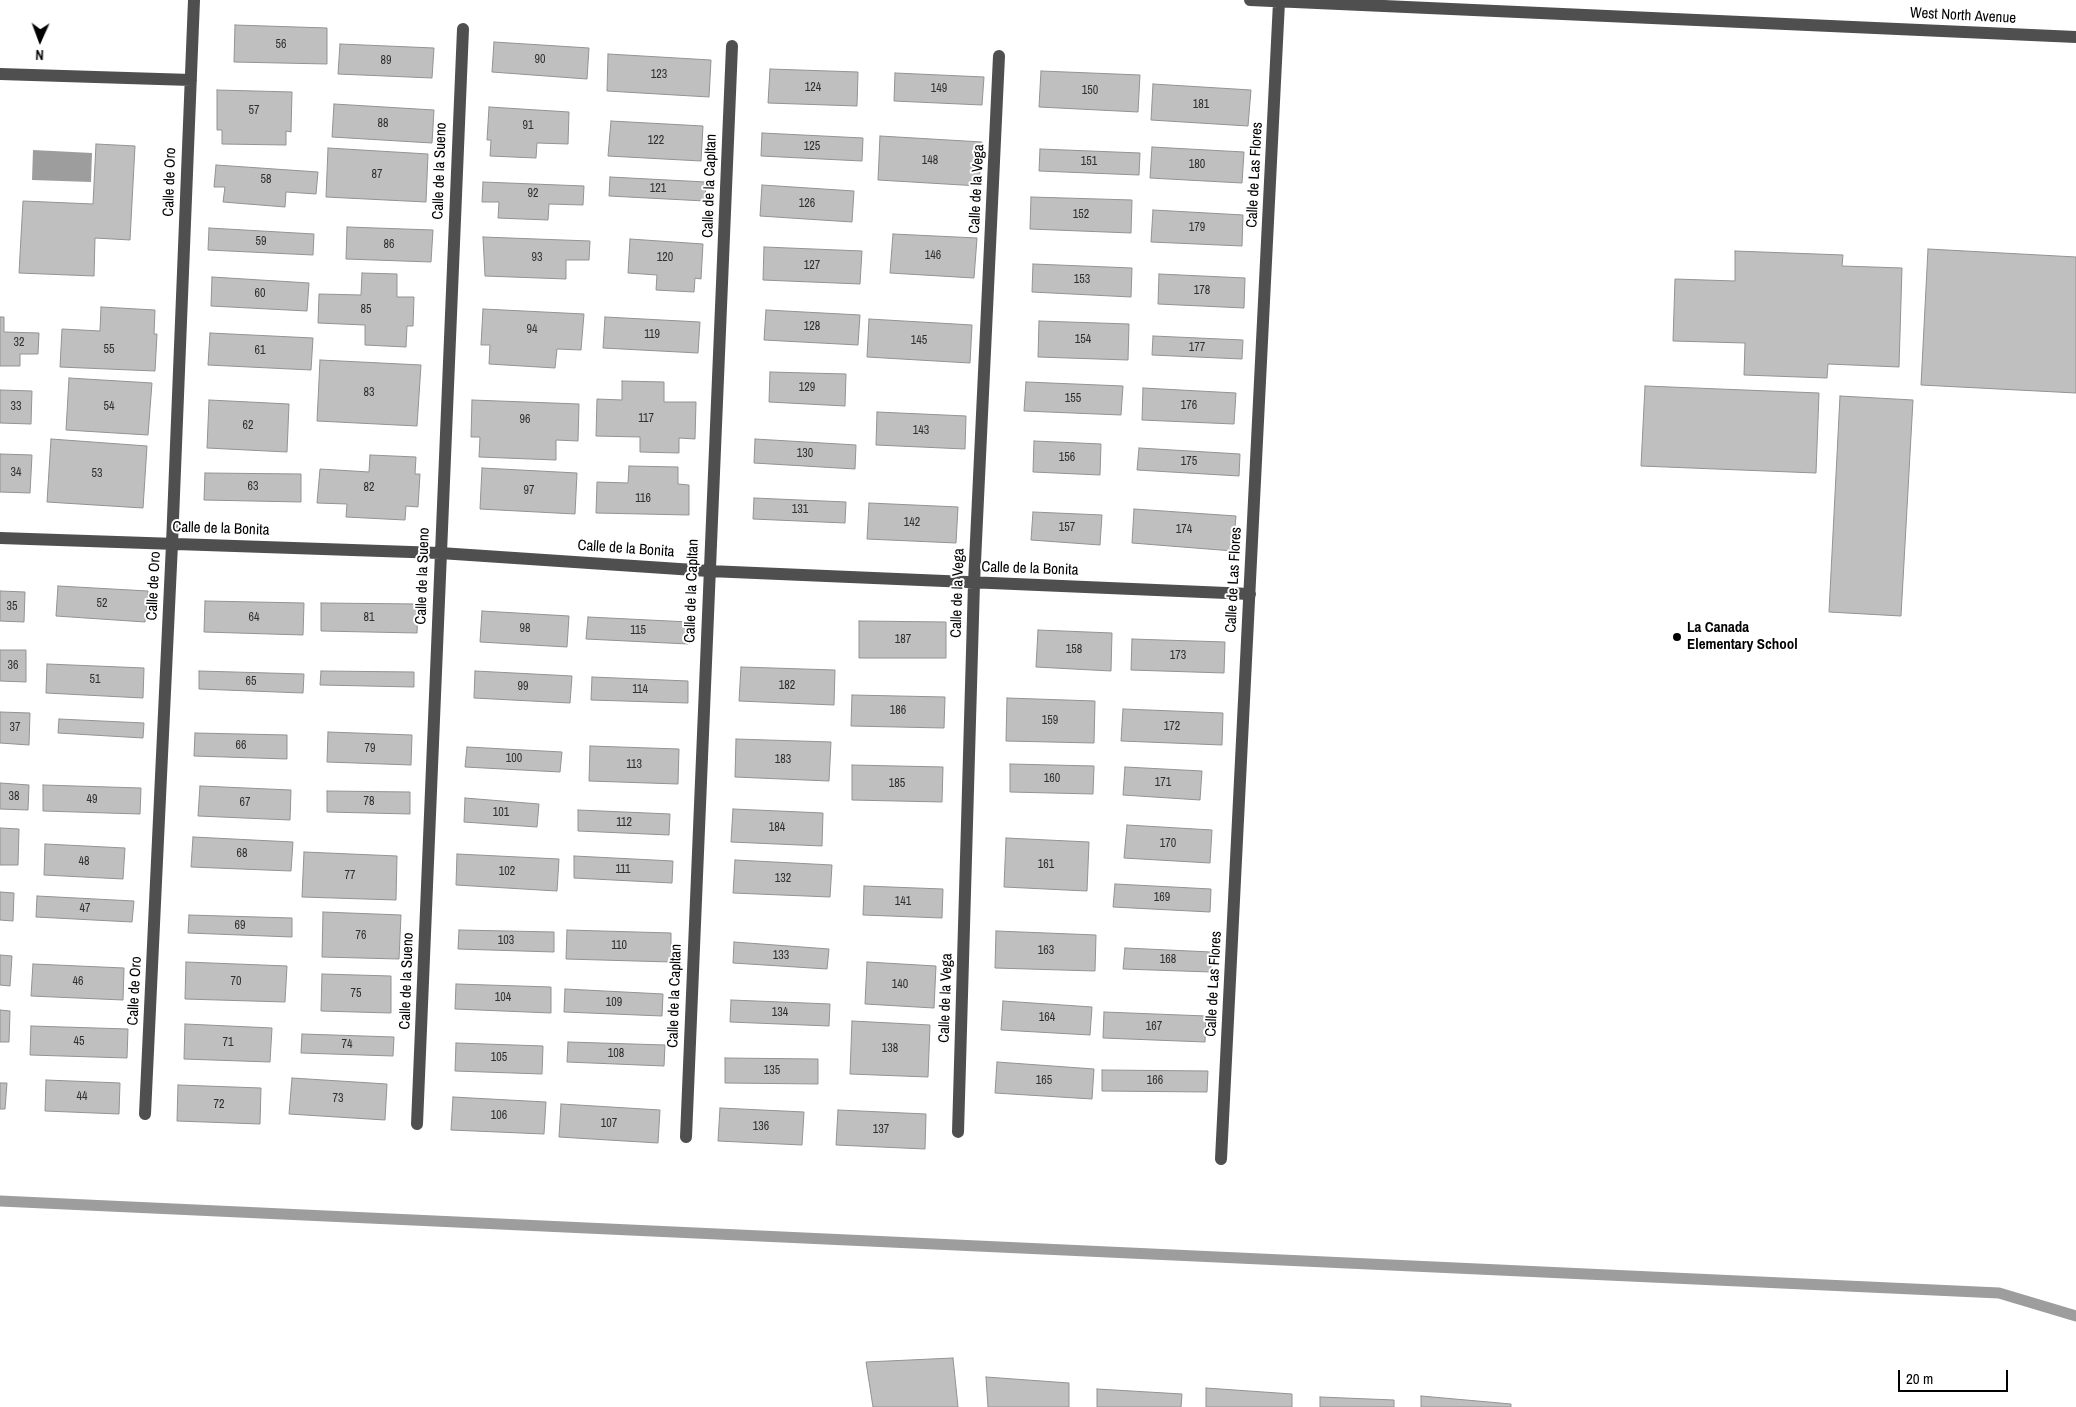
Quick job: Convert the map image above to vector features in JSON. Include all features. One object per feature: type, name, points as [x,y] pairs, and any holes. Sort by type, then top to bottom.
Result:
[{"type":"street","name":"Calle de Oro","points":[[146,1114],[194,0]]},
{"type":"street","name":"West North Avenue","points":[[1250,0],[1338,2],[2076,37]]},
{"type":"street","name":"Calle de Las Flores","points":[[1221,1159],[1279,2]]},
{"type":"street","name":"Calle de la Sueno","points":[[417,1124],[463,29]]},
{"type":"street","name":"Calle de la Capltan","points":[[686,1137],[732,46]]},
{"type":"street","name":"Calle de la Vega","points":[[958,1132],[974,583],[999,56]]},
{"type":"street","points":[[0,74],[191,80]]},
{"type":"street","name":"Calle de la Bonita","points":[[0,538],[440,553],[710,571],[1250,594]]},
{"type":"shaded area","points":[[33,150],[92,153],[91,182],[32,180]]},
{"type":"building","points":[[235,25],[327,28],[327,64],[234,62]]},
{"type":"building","points":[[494,42],[589,48],[587,79],[492,72]]},
{"type":"building","points":[[340,44],[434,48],[432,78],[338,74]]},
{"type":"building","points":[[608,54],[711,60],[709,97],[607,91]]},
{"type":"building","points":[[770,69],[858,72],[857,106],[768,103]]},
{"type":"building","points":[[1041,71],[1140,75],[1138,112],[1039,107]]},
{"type":"building","points":[[895,73],[984,77],[982,105],[894,101]]},
{"type":"building","points":[[1153,84],[1251,90],[1248,126],[1151,120]]},
{"type":"building","points":[[217,90],[292,92],[291,132],[286,131],[286,145],[222,144],[222,130],[217,130]]},
{"type":"building","points":[[334,104],[434,110],[432,143],[332,137]]},
{"type":"building","points":[[489,107],[569,112],[568,144],[537,143],[536,158],[490,156],[491,140],[487,140]]},
{"type":"building","points":[[611,121],[703,126],[701,161],[608,156]]},
{"type":"building","points":[[762,133],[863,138],[862,161],[761,156]]},
{"type":"building","points":[[880,136],[982,142],[979,186],[878,180]]},
{"type":"building","points":[[96,144],[135,146],[130,240],[95,238],[94,276],[19,273],[23,201],[93,204]]},
{"type":"building","points":[[1152,147],[1244,152],[1242,183],[1150,178]]},
{"type":"building","points":[[328,148],[428,154],[426,202],[326,197]]},
{"type":"building","points":[[1040,149],[1140,153],[1139,175],[1039,171]]},
{"type":"building","points":[[216,165],[318,172],[316,194],[286,192],[285,207],[223,202],[225,187],[214,187]]},
{"type":"building","points":[[610,177],[706,182],[705,201],[609,196]]},
{"type":"building","points":[[483,182],[584,186],[583,205],[549,204],[548,220],[498,218],[499,202],[482,202]]},
{"type":"building","points":[[762,185],[854,191],[852,222],[760,216]]},
{"type":"building","points":[[1031,197],[1132,200],[1131,233],[1030,229]]},
{"type":"building","points":[[1153,210],[1243,215],[1242,246],[1151,242]]},
{"type":"building","points":[[347,227],[433,230],[431,262],[346,259]]},
{"type":"building","points":[[209,228],[314,234],[313,255],[208,250]]},
{"type":"building","points":[[893,234],[977,238],[974,278],[890,273]]},
{"type":"building","points":[[483,237],[590,241],[589,260],[566,260],[566,279],[485,276]]},
{"type":"building","points":[[630,239],[703,244],[701,279],[695,278],[694,292],[656,290],[657,275],[628,273]]},
{"type":"building","points":[[764,247],[862,251],[860,284],[763,280]]},
{"type":"building","points":[[1928,249],[2076,257],[2076,393],[1921,385]]},
{"type":"building","points":[[1735,251],[1843,255],[1842,266],[1902,268],[1899,367],[1828,364],[1827,378],[1744,375],[1745,343],[1673,341],[1675,279],[1735,281]]},
{"type":"building","points":[[1033,264],[1132,268],[1131,297],[1032,292]]},
{"type":"building","points":[[362,273],[397,274],[397,297],[414,297],[413,326],[407,326],[406,347],[365,345],[365,325],[318,323],[319,294],[361,295]]},
{"type":"building","points":[[1159,274],[1245,278],[1244,308],[1158,304]]},
{"type":"building","points":[[212,277],[309,283],[307,311],[211,306]]},
{"type":"building","points":[[101,307],[155,310],[154,334],[157,334],[155,371],[60,367],[62,329],[100,331]]},
{"type":"building","points":[[483,309],[584,314],[581,350],[557,349],[555,368],[489,364],[490,345],[481,345]]},
{"type":"building","points":[[766,310],[860,315],[858,345],[764,340]]},
{"type":"building","points":[[0,317],[4,317],[4,332],[39,333],[38,354],[20,354],[20,366],[0,366]]},
{"type":"building","points":[[605,317],[700,322],[698,353],[603,348]]},
{"type":"building","points":[[869,319],[972,325],[970,363],[867,357]]},
{"type":"building","points":[[1039,321],[1129,324],[1128,360],[1038,357]]},
{"type":"building","points":[[210,333],[313,338],[311,370],[208,365]]},
{"type":"building","points":[[1153,336],[1243,340],[1242,359],[1152,355]]},
{"type":"building","points":[[320,360],[421,365],[417,426],[317,421]]},
{"type":"building","points":[[770,372],[846,374],[845,406],[769,402]]},
{"type":"building","points":[[69,378],[152,383],[148,435],[66,430]]},
{"type":"building","points":[[622,381],[664,382],[664,402],[696,402],[695,439],[679,438],[679,453],[640,452],[640,437],[596,436],[597,399],[622,400]]},
{"type":"building","points":[[1026,382],[1123,386],[1121,415],[1024,411]]},
{"type":"building","points":[[1645,386],[1819,393],[1816,473],[1641,466]]},
{"type":"building","points":[[1143,388],[1236,393],[1234,424],[1142,420]]},
{"type":"building","points":[[0,390],[32,391],[31,424],[0,423]]},
{"type":"building","points":[[1840,396],[1913,400],[1901,616],[1829,612]]},
{"type":"building","points":[[209,400],[289,404],[287,452],[207,448]]},
{"type":"building","points":[[472,400],[579,404],[578,441],[556,440],[556,460],[479,457],[480,437],[471,437]]},
{"type":"building","points":[[877,412],[966,416],[965,449],[876,445]]},
{"type":"building","points":[[51,439],[147,446],[143,508],[47,502]]},
{"type":"building","points":[[755,439],[856,445],[855,469],[754,463]]},
{"type":"building","points":[[1034,441],[1101,444],[1100,475],[1033,472]]},
{"type":"building","points":[[1139,448],[1240,454],[1239,476],[1137,470]]},
{"type":"building","points":[[0,454],[32,455],[30,493],[0,492]]},
{"type":"building","points":[[370,455],[416,457],[415,474],[420,474],[418,507],[406,506],[405,520],[346,517],[347,504],[317,503],[320,469],[369,472]]},
{"type":"building","points":[[629,466],[678,467],[678,484],[689,485],[689,515],[596,513],[597,482],[628,483]]},
{"type":"building","points":[[482,468],[577,473],[575,514],[480,509]]},
{"type":"building","points":[[205,473],[301,474],[301,502],[204,500]]},
{"type":"building","points":[[754,498],[846,502],[845,523],[753,519]]},
{"type":"building","points":[[869,503],[958,507],[956,543],[867,539]]},
{"type":"building","points":[[1134,509],[1236,516],[1233,551],[1132,543]]},
{"type":"building","points":[[1033,512],[1102,515],[1100,545],[1031,540]]},
{"type":"building","points":[[58,586],[148,591],[145,622],[56,616]]},
{"type":"building","points":[[0,591],[25,592],[24,622],[0,621]]},
{"type":"building","points":[[205,601],[304,603],[303,635],[204,632]]},
{"type":"building","points":[[321,603],[418,604],[417,633],[321,631]]},
{"type":"building","points":[[482,611],[569,616],[567,647],[480,642]]},
{"type":"building","points":[[588,617],[689,622],[688,644],[586,639]]},
{"type":"building","points":[[859,621],[946,622],[946,658],[859,658]]},
{"type":"building","points":[[1038,630],[1112,633],[1111,671],[1036,667]]},
{"type":"building","points":[[1132,639],[1225,642],[1224,673],[1131,670]]},
{"type":"building","points":[[0,650],[26,650],[26,682],[0,681]]},
{"type":"building","points":[[47,664],[144,668],[143,698],[46,693]]},
{"type":"building","points":[[741,667],[835,670],[834,705],[739,701]]},
{"type":"building","points":[[199,671],[304,674],[303,693],[199,689]]},
{"type":"building","points":[[321,671],[414,672],[414,687],[320,685]]},
{"type":"building","points":[[475,671],[572,676],[570,703],[474,698]]},
{"type":"building","points":[[592,677],[688,681],[688,703],[591,700]]},
{"type":"building","points":[[852,695],[945,697],[944,728],[851,726]]},
{"type":"building","points":[[1007,698],[1095,701],[1094,743],[1006,741]]},
{"type":"building","points":[[1123,709],[1223,713],[1222,745],[1121,741]]},
{"type":"building","points":[[0,712],[30,713],[29,745],[0,743]]},
{"type":"building","points":[[59,719],[144,723],[143,738],[58,733]]},
{"type":"building","points":[[328,732],[412,735],[411,765],[327,762]]},
{"type":"building","points":[[195,733],[287,735],[287,759],[194,756]]},
{"type":"building","points":[[736,739],[831,742],[829,781],[735,777]]},
{"type":"building","points":[[590,746],[679,749],[678,784],[589,781]]},
{"type":"building","points":[[467,747],[562,752],[560,772],[465,767]]},
{"type":"building","points":[[1010,764],[1094,766],[1093,794],[1010,792]]},
{"type":"building","points":[[852,765],[943,767],[942,802],[852,800]]},
{"type":"building","points":[[1125,767],[1202,771],[1200,800],[1123,795]]},
{"type":"building","points":[[0,783],[29,785],[28,810],[0,809]]},
{"type":"building","points":[[43,785],[141,788],[140,814],[43,811]]},
{"type":"building","points":[[200,786],[291,790],[290,820],[198,816]]},
{"type":"building","points":[[327,791],[410,792],[410,814],[327,812]]},
{"type":"building","points":[[465,798],[539,804],[537,827],[464,822]]},
{"type":"building","points":[[733,809],[823,813],[822,846],[731,842]]},
{"type":"building","points":[[578,810],[670,814],[669,835],[578,831]]},
{"type":"building","points":[[1127,825],[1212,830],[1210,863],[1124,858]]},
{"type":"building","points":[[0,828],[19,829],[18,865],[0,865]]},
{"type":"building","points":[[193,837],[293,842],[291,871],[191,867]]},
{"type":"building","points":[[1006,838],[1089,842],[1087,891],[1004,887]]},
{"type":"building","points":[[45,844],[125,848],[123,879],[44,875]]},
{"type":"building","points":[[304,852],[397,856],[396,900],[302,897]]},
{"type":"building","points":[[457,854],[559,859],[557,891],[456,885]]},
{"type":"building","points":[[574,856],[673,861],[672,883],[574,878]]},
{"type":"building","points":[[735,860],[832,865],[830,897],[733,893]]},
{"type":"building","points":[[1115,884],[1211,889],[1210,912],[1113,907]]},
{"type":"building","points":[[864,886],[943,889],[942,918],[863,915]]},
{"type":"building","points":[[0,892],[14,893],[13,921],[0,920]]},
{"type":"building","points":[[37,896],[134,901],[132,922],[36,917]]},
{"type":"building","points":[[323,912],[401,915],[399,959],[322,957]]},
{"type":"building","points":[[189,915],[292,918],[292,937],[188,933]]},
{"type":"building","points":[[459,930],[554,932],[554,952],[458,949]]},
{"type":"building","points":[[567,930],[671,933],[671,962],[566,959]]},
{"type":"building","points":[[996,931],[1096,935],[1095,971],[995,968]]},
{"type":"building","points":[[734,942],[829,949],[827,969],[733,963]]},
{"type":"building","points":[[1125,948],[1211,952],[1211,972],[1123,969]]},
{"type":"building","points":[[0,955],[12,956],[10,986],[0,985]]},
{"type":"building","points":[[186,962],[287,966],[285,1002],[185,999]]},
{"type":"building","points":[[867,962],[936,966],[934,1008],[865,1004]]},
{"type":"building","points":[[33,964],[124,968],[123,1000],[31,996]]},
{"type":"building","points":[[322,974],[391,976],[391,1013],[321,1011]]},
{"type":"building","points":[[456,984],[551,987],[551,1013],[455,1009]]},
{"type":"building","points":[[565,989],[663,994],[662,1016],[564,1012]]},
{"type":"building","points":[[731,1000],[830,1004],[829,1026],[730,1022]]},
{"type":"building","points":[[1003,1001],[1092,1007],[1090,1035],[1001,1030]]},
{"type":"building","points":[[0,1010],[10,1011],[9,1042],[0,1042]]},
{"type":"building","points":[[1104,1012],[1206,1016],[1205,1042],[1103,1038]]},
{"type":"building","points":[[852,1021],[930,1025],[928,1077],[850,1074]]},
{"type":"building","points":[[185,1024],[272,1028],[270,1062],[184,1059]]},
{"type":"building","points":[[31,1026],[128,1029],[127,1058],[30,1055]]},
{"type":"building","points":[[302,1034],[394,1037],[393,1056],[301,1053]]},
{"type":"building","points":[[568,1042],[665,1045],[664,1066],[567,1062]]},
{"type":"building","points":[[456,1043],[543,1046],[542,1074],[455,1071]]},
{"type":"building","points":[[725,1058],[818,1059],[818,1084],[725,1083]]},
{"type":"building","points":[[997,1062],[1094,1069],[1092,1099],[995,1093]]},
{"type":"building","points":[[1102,1070],[1208,1071],[1207,1092],[1102,1091]]},
{"type":"building","points":[[292,1078],[387,1084],[385,1120],[289,1114]]},
{"type":"building","points":[[46,1080],[120,1083],[119,1114],[45,1111]]},
{"type":"building","points":[[0,1083],[7,1083],[5,1109],[0,1109]]},
{"type":"building","points":[[178,1085],[261,1088],[260,1124],[177,1121]]},
{"type":"building","points":[[453,1097],[546,1102],[544,1134],[451,1130]]},
{"type":"building","points":[[561,1104],[660,1110],[658,1143],[559,1137]]},
{"type":"building","points":[[720,1108],[804,1112],[802,1145],[718,1141]]},
{"type":"building","points":[[838,1110],[926,1114],[925,1149],[836,1145]]},
{"type":"building","points":[[953,1358],[958,1407],[873,1407],[866,1362]]},
{"type":"building","points":[[986,1377],[1069,1383],[1069,1407],[988,1407]]},
{"type":"building","points":[[1206,1388],[1292,1394],[1292,1407],[1206,1407]]},
{"type":"building","points":[[1097,1389],[1182,1394],[1181,1407],[1097,1407]]},
{"type":"building","points":[[1421,1396],[1511,1404],[1511,1407],[1421,1407]]},
{"type":"building","points":[[1320,1397],[1394,1400],[1394,1407],[1320,1407]]},
{"type":"waterway","points":[[0,1201],[1999,1293],[2076,1316]]},
{"type":"place","name":"La Canada Elementary School","points":[[1677,637]]}]
